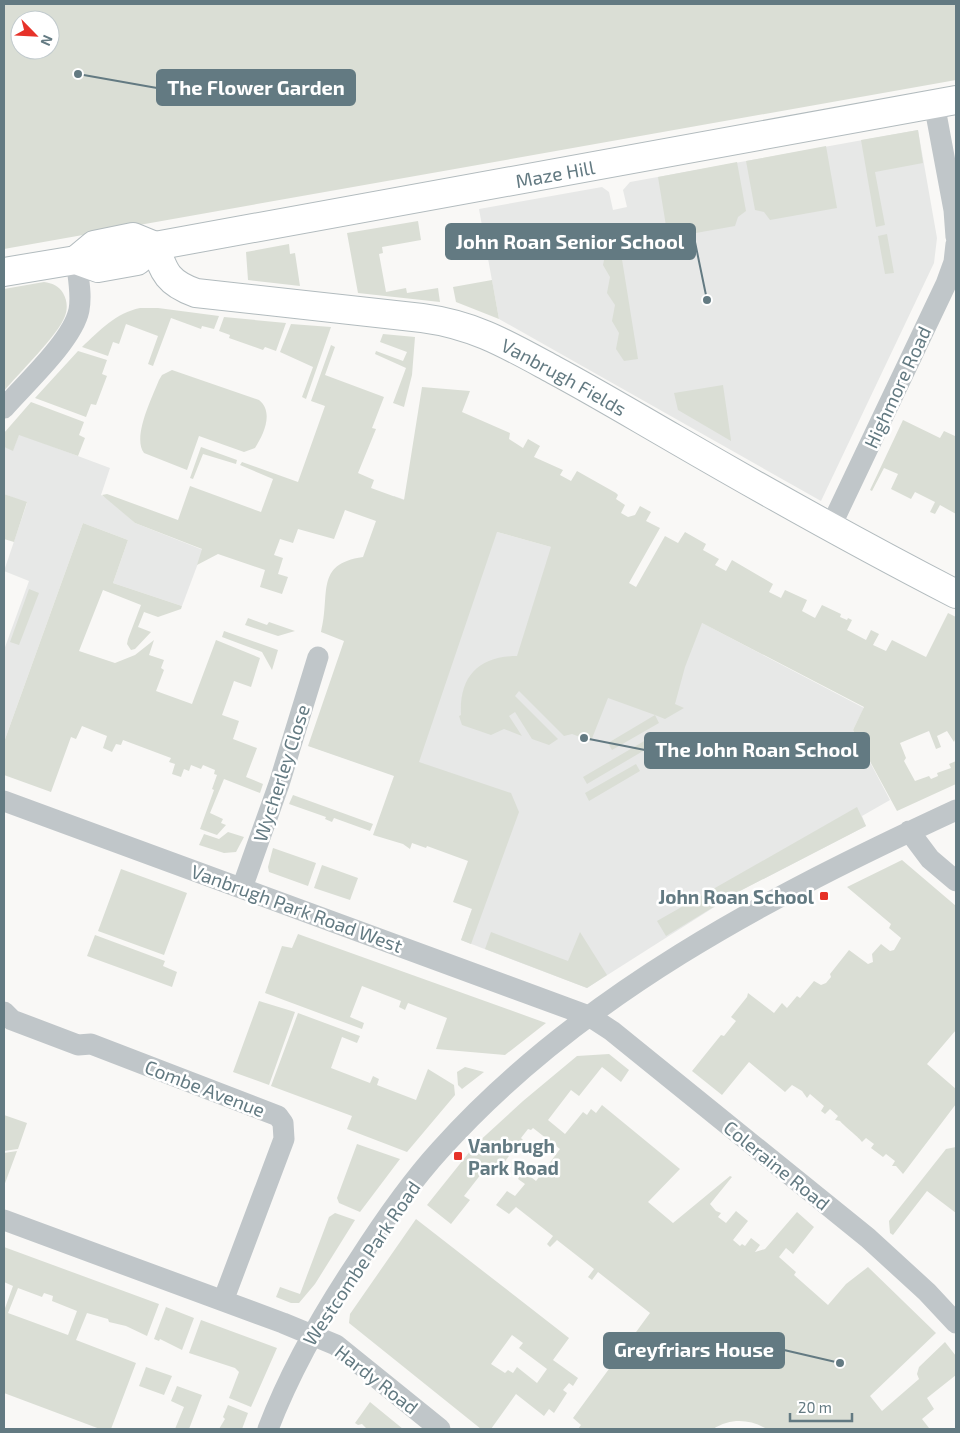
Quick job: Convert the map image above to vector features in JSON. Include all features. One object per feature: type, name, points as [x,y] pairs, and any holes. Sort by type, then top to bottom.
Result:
[{"type":"street","points":[[945,101],[956,237]]},
{"type":"street","name":"Maze Hill","points":[[155,246],[945,101]]},
{"type":"street","points":[[4,272],[76,260],[94,245],[133,237],[155,246]]},
{"type":"street","name":"Highmore Road","points":[[830,528],[946,284],[954,262],[956,244]]},
{"type":"street","name":"Vanbrugh Fields","points":[[155,246],[162,267],[169,279],[181,288],[196,293],[449,322],[472,328],[496,338],[830,528],[956,594]]},
{"type":"street","points":[[4,408],[55,351],[76,322],[80,292],[76,260]]},
{"type":"street","name":"Wycherley Close","points":[[242,888],[279,784],[318,657]]},
{"type":"street","name":"Vanbrugh Park Road West","points":[[4,801],[590,1016]]},
{"type":"street","name":"Westcombe Park Road","points":[[268,1429],[294,1366],[311,1334],[384,1222],[440,1150],[512,1080],[590,1016],[699,942],[872,848],[956,810]]},
{"type":"street","points":[[909,831],[930,859],[956,881]]},
{"type":"street","name":"Combe Avenue","points":[[4,1012],[12,1020],[78,1044],[91,1044],[278,1116],[283,1123],[284,1139],[223,1301]]},
{"type":"street","name":"Coleraine Road","points":[[590,1016],[612,1030],[868,1238],[956,1323]]},
{"type":"street","points":[[4,1220],[311,1334]]},
{"type":"street","name":"Hardy Road","points":[[311,1334],[336,1345],[440,1429]]},
{"type":"shaded area","points":[[4,4],[956,4],[956,80],[4,249]]},
{"type":"shaded area","points":[[918,130],[937,238],[934,263],[821,501],[499,319],[479,209],[602,187],[609,192],[613,210],[627,207],[623,190],[630,182]]},
{"type":"shaded area","points":[[918,130],[923,163],[875,172],[885,225],[876,227],[861,140]]},
{"type":"shaded area","points":[[826,146],[837,208],[770,220],[764,212],[755,210],[746,161]]},
{"type":"shaded area","points":[[737,162],[746,211],[738,217],[735,226],[668,238],[658,177]]},
{"type":"shaded area","points":[[418,221],[421,240],[382,247],[383,253],[379,254],[386,292],[406,288],[407,293],[438,288],[440,302],[358,293],[347,233]]},
{"type":"shaded area","points":[[887,234],[894,273],[885,274],[878,236]]},
{"type":"shaded area","points":[[289,244],[290,254],[295,253],[300,286],[248,280],[246,252]]},
{"type":"shaded area","points":[[620,247],[638,359],[624,361],[616,349],[619,333],[612,321],[615,305],[607,293],[610,277],[603,265],[606,250]]},
{"type":"shaded area","points":[[492,280],[499,319],[456,302],[453,287]]},
{"type":"shaded area","points":[[44,282],[55,285],[63,293],[67,304],[65,316],[47,343],[4,391],[4,289]]},
{"type":"shaded area","points":[[158,308],[219,316],[214,329],[202,326],[201,329],[171,318],[153,366],[148,364],[158,336],[126,324],[119,344],[113,342],[108,356],[82,347],[116,318],[131,310]]},
{"type":"shaded area","points":[[224,317],[286,323],[276,351],[265,347],[263,350],[229,338],[230,335],[219,331]]},
{"type":"shaded area","points":[[291,324],[331,327],[306,399],[302,397],[313,367],[280,352]]},
{"type":"shaded area","points":[[383,334],[415,337],[412,375],[404,407],[393,403],[406,368],[375,354],[376,351],[403,361],[407,352],[380,342]]},
{"type":"shaded area","points":[[331,345],[335,347],[325,375],[384,397],[372,428],[376,429],[358,473],[374,480],[371,488],[404,500],[422,387],[470,391],[462,412],[510,433],[509,439],[523,448],[528,439],[540,446],[534,457],[563,470],[560,475],[571,481],[577,471],[616,493],[618,495],[616,499],[625,505],[621,513],[628,517],[635,515],[640,506],[651,512],[646,521],[660,528],[629,583],[636,587],[665,536],[678,543],[685,532],[706,544],[703,550],[719,559],[715,565],[726,571],[732,560],[773,584],[769,592],[781,598],[785,590],[807,600],[802,611],[815,618],[822,605],[841,614],[840,617],[852,620],[847,630],[866,640],[871,630],[879,634],[873,645],[886,651],[892,640],[926,657],[948,613],[956,617],[956,737],[954,742],[947,731],[937,736],[941,747],[936,749],[929,731],[900,743],[906,758],[904,761],[915,781],[929,776],[931,779],[938,776],[937,773],[951,768],[949,764],[956,761],[956,784],[897,811],[853,730],[864,707],[702,623],[685,667],[675,704],[684,708],[665,719],[608,698],[591,741],[572,734],[564,736],[519,691],[515,696],[558,739],[549,745],[532,739],[515,712],[509,716],[522,736],[504,729],[491,735],[462,725],[459,716],[461,715],[461,701],[468,679],[474,671],[482,664],[492,660],[517,656],[551,547],[497,532],[419,762],[511,793],[519,812],[471,944],[461,940],[472,909],[453,902],[468,861],[427,846],[426,848],[412,843],[410,849],[403,844],[373,835],[394,776],[308,746],[344,641],[321,632],[327,583],[337,566],[363,557],[376,521],[345,510],[334,539],[298,529],[293,543],[280,539],[274,555],[283,558],[278,574],[288,577],[282,594],[260,587],[265,570],[218,554],[197,565],[202,549],[135,523],[102,495],[107,494],[178,520],[190,486],[261,512],[273,479],[240,465],[242,462],[298,482],[325,406],[311,401]]},
{"type":"shaded area","points":[[78,351],[107,360],[102,374],[107,376],[96,405],[91,404],[86,417],[35,398]]},
{"type":"shaded area","points":[[172,370],[259,400],[264,405],[267,417],[262,436],[255,448],[244,452],[199,436],[187,470],[144,453],[140,437],[144,417],[159,380],[162,375]]},
{"type":"shaded area","points":[[723,385],[731,441],[678,410],[674,393]]},
{"type":"shaded area","points":[[31,402],[84,422],[79,435],[85,438],[78,456],[19,435],[13,451],[4,447],[4,433]]},
{"type":"shaded area","points":[[903,420],[940,438],[944,431],[955,436],[956,434],[956,514],[940,505],[935,514],[930,512],[935,502],[915,492],[911,499],[891,489],[898,474],[884,468],[872,491],[870,490]]},
{"type":"shaded area","points":[[19,434],[110,468],[101,495],[135,523],[203,550],[182,606],[113,583],[128,540],[83,523],[4,742],[4,650],[29,581],[4,571],[27,503],[4,494],[4,447],[13,450]]},
{"type":"shaded area","points":[[201,447],[237,460],[236,464],[203,454],[193,479],[190,478]]},
{"type":"shaded area","points":[[4,494],[27,502],[14,542],[4,539]]},
{"type":"shaded area","points":[[394,496],[497,532],[551,547],[687,615],[864,708],[853,730],[890,800],[862,816],[866,826],[738,892],[587,988],[461,940],[497,839],[431,788],[309,746]]},
{"type":"shaded area","points":[[83,523],[128,540],[113,583],[182,606],[181,609],[158,617],[144,612],[138,627],[151,632],[135,649],[131,650],[127,644],[128,639],[141,605],[103,590],[79,651],[115,663],[135,655],[154,640],[149,655],[164,660],[161,668],[164,670],[156,691],[192,704],[216,640],[260,658],[251,687],[234,681],[222,715],[239,721],[233,739],[257,748],[246,777],[263,784],[260,793],[224,779],[210,813],[223,819],[221,823],[226,825],[217,835],[200,829],[214,790],[212,789],[217,775],[214,774],[215,770],[203,765],[201,769],[191,765],[189,771],[184,769],[181,777],[172,774],[175,764],[169,762],[171,758],[123,740],[121,745],[116,744],[112,752],[103,748],[107,736],[82,726],[76,739],[71,737],[51,792],[4,775],[4,742]]},
{"type":"shaded area","points":[[29,589],[39,593],[19,645],[10,642]]},
{"type":"shaded area","points":[[248,618],[267,625],[269,622],[295,631],[278,636],[245,625]]},
{"type":"shaded area","points":[[224,631],[278,650],[272,670],[262,652],[222,637]]},
{"type":"shaded area","points":[[655,715],[659,723],[612,750],[608,743]]},
{"type":"shaded area","points":[[651,737],[655,744],[587,784],[583,777]]},
{"type":"shaded area","points":[[636,764],[640,771],[589,801],[585,793]]},
{"type":"shaded area","points":[[293,795],[373,824],[370,831],[334,818],[332,822],[325,819],[326,817],[289,804]]},
{"type":"shaded area","points":[[857,807],[866,826],[738,892],[666,936],[657,921]]},
{"type":"shaded area","points":[[228,832],[244,837],[236,852],[224,853],[199,845],[204,834],[219,839]]},
{"type":"shaded area","points":[[273,848],[316,863],[308,886],[269,872],[268,867]]},
{"type":"shaded area","points":[[902,860],[956,906],[956,1030],[927,1064],[956,1089],[956,1104],[903,1174],[896,1166],[892,1166],[895,1161],[886,1154],[883,1157],[871,1148],[874,1144],[866,1138],[862,1142],[840,1121],[835,1120],[838,1116],[830,1109],[825,1114],[821,1111],[824,1106],[810,1094],[807,1098],[802,1091],[792,1085],[785,1092],[749,1062],[722,1095],[692,1071],[721,1035],[724,1036],[736,1021],[731,1017],[748,993],[774,1013],[782,1003],[787,1008],[797,996],[800,998],[814,981],[821,985],[826,983],[831,977],[830,974],[849,950],[868,964],[873,962],[872,954],[881,944],[890,951],[894,950],[901,938],[889,928],[891,924],[847,887]]},
{"type":"shaded area","points":[[322,865],[358,878],[350,900],[314,888]]},
{"type":"shaded area","points":[[121,869],[187,893],[164,955],[98,931]]},
{"type":"shaded area","points":[[491,932],[568,961],[580,932],[607,975],[587,988],[485,949]]},
{"type":"shaded area","points":[[298,934],[546,1023],[505,1055],[436,1049],[447,1018],[408,1003],[405,1010],[399,1007],[401,1001],[362,986],[350,1017],[364,1023],[362,1029],[265,993],[282,946],[292,948]]},
{"type":"shaded area","points":[[95,935],[165,961],[163,966],[177,972],[172,987],[87,956]]},
{"type":"shaded area","points":[[259,1001],[295,1012],[269,1085],[233,1072]]},
{"type":"shaded area","points":[[298,1013],[360,1036],[357,1043],[342,1037],[331,1068],[370,1083],[373,1076],[379,1079],[377,1085],[416,1100],[428,1069],[454,1085],[455,1095],[407,1152],[347,1129],[352,1116],[271,1086]]},
{"type":"shaded area","points":[[609,1054],[629,1070],[621,1082],[602,1067],[579,1096],[571,1090],[548,1120],[565,1134],[583,1112],[587,1115],[591,1109],[596,1113],[602,1105],[680,1169],[648,1202],[673,1223],[730,1176],[732,1177],[710,1204],[716,1211],[721,1213],[718,1217],[726,1223],[736,1211],[748,1221],[733,1240],[740,1246],[742,1244],[745,1246],[751,1238],[760,1245],[755,1252],[765,1249],[797,1212],[814,1227],[793,1254],[786,1248],[779,1257],[796,1272],[794,1275],[828,1305],[846,1284],[868,1267],[936,1333],[870,1396],[882,1411],[919,1379],[917,1374],[919,1367],[945,1342],[956,1356],[956,1375],[927,1398],[934,1409],[922,1419],[929,1428],[767,1429],[754,1423],[740,1421],[726,1423],[713,1429],[578,1429],[581,1425],[573,1418],[650,1313],[598,1272],[592,1280],[588,1277],[594,1269],[557,1240],[550,1247],[547,1244],[553,1236],[516,1207],[509,1214],[496,1205],[507,1191],[515,1196],[525,1184],[518,1179],[523,1171],[536,1181],[560,1149],[533,1128],[531,1130],[528,1129],[521,1138],[523,1140],[508,1155],[494,1176],[485,1169],[464,1196],[470,1200],[451,1224],[427,1205],[475,1145],[523,1101],[577,1056]]},
{"type":"shaded area","points":[[465,1067],[484,1072],[462,1089],[458,1085],[457,1072]]},
{"type":"shaded area","points":[[4,1115],[27,1123],[18,1149],[4,1151]]},
{"type":"shaded area","points":[[357,1144],[400,1159],[360,1212],[339,1203],[337,1198]]},
{"type":"shaded area","points":[[956,1147],[956,1213],[927,1191],[893,1235],[890,1233],[889,1221],[946,1149]]},
{"type":"shaded area","points":[[17,1151],[4,1186],[4,1153]]},
{"type":"shaded area","points":[[335,1213],[355,1220],[315,1284],[299,1303],[291,1303],[276,1297],[280,1287],[300,1294],[329,1217]]},
{"type":"shaded area","points":[[416,1219],[569,1338],[553,1360],[578,1378],[573,1386],[569,1383],[563,1390],[567,1393],[554,1413],[549,1409],[544,1416],[516,1394],[491,1429],[481,1429],[349,1323],[350,1314]],"holes":[[[512,1335],[523,1343],[519,1348],[547,1369],[537,1383],[517,1367],[513,1373],[508,1370],[505,1373],[491,1364]]]},
{"type":"shaded area","points":[[4,1247],[159,1304],[147,1336],[126,1326],[109,1322],[108,1319],[87,1313],[76,1340],[136,1363],[111,1429],[100,1429],[4,1393],[4,1311],[13,1286],[4,1282]],"holes":[[[18,1288],[42,1297],[44,1293],[53,1296],[52,1301],[77,1311],[68,1335],[8,1313]]]},
{"type":"shaded area","points":[[166,1307],[194,1318],[182,1350],[160,1339],[159,1341],[154,1339]]},
{"type":"shaded area","points":[[201,1320],[277,1348],[251,1407],[229,1398],[239,1372],[235,1368],[189,1353]]},
{"type":"shaded area","points":[[146,1367],[172,1376],[164,1395],[139,1386]]},
{"type":"shaded area","points":[[177,1386],[202,1395],[189,1429],[175,1429],[184,1407],[171,1401]]},
{"type":"shaded area","points":[[370,1402],[403,1429],[367,1429],[362,1424],[358,1425],[355,1423]]},
{"type":"shaded area","points":[[228,1405],[248,1413],[242,1429],[219,1429],[225,1419],[223,1417]]},
{"type":"place","name":"The Flower Garden","points":[[78,74]]},
{"type":"place","name":"John Roan Senior School","points":[[707,300]]},
{"type":"place","name":"The John Roan School","points":[[584,738]]},
{"type":"place","name":"John Roan School","points":[[824,896]]},
{"type":"place","name":"Vanbrugh Park Road","points":[[458,1156]]},
{"type":"place","name":"Greyfriars House","points":[[840,1363]]}]
